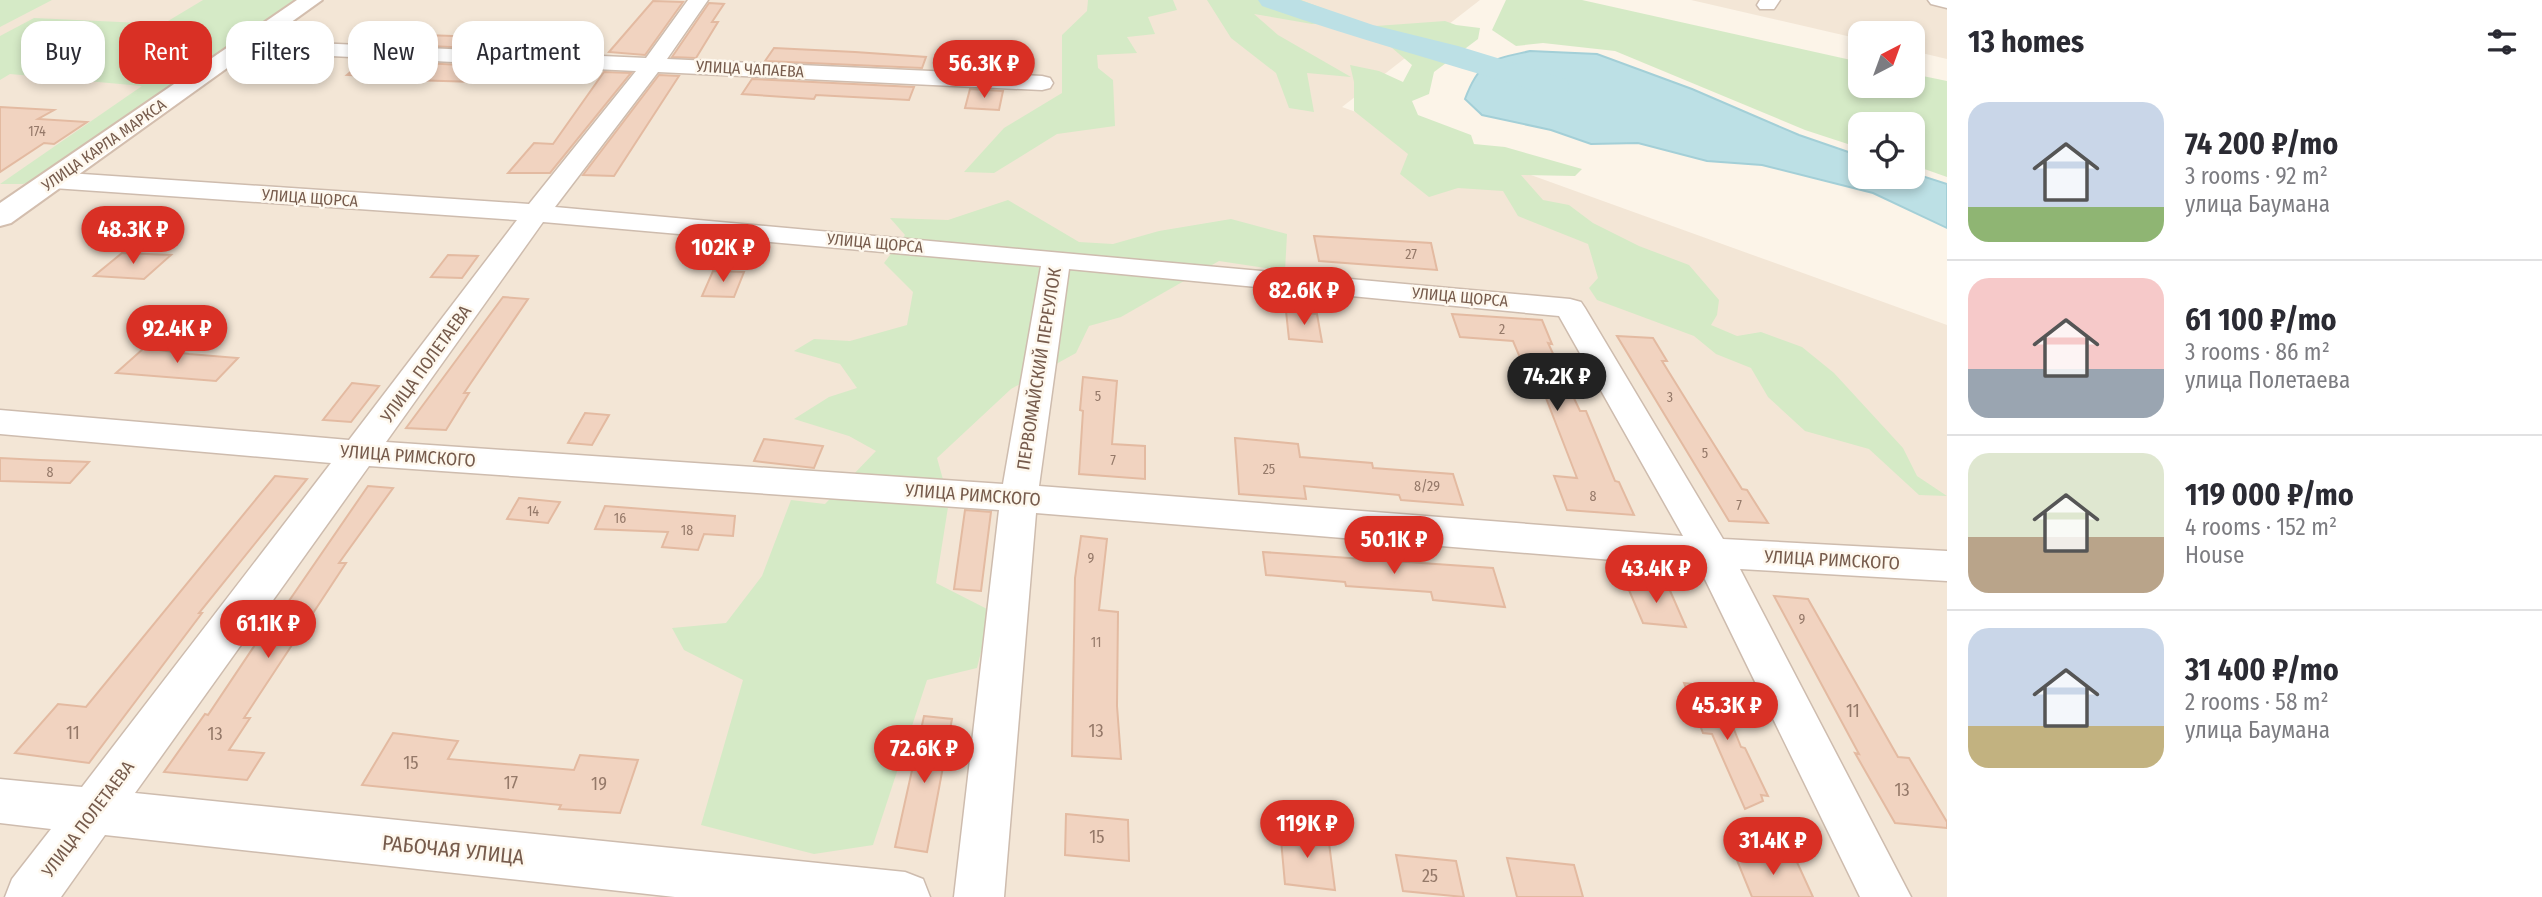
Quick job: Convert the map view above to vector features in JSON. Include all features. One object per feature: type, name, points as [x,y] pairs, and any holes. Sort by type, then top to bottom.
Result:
[{"type":"main road","name":"УЛИЦА КАРЛА МАРКСА","points":[[282,21],[311,0]]},
{"type":"main road","name":"УЛИЦА КАРЛА МАРКСА","points":[[0,217],[226,61]]},
{"type":"street","name":"УЛИЦА ПОЛЕТАЕВА","points":[[30,897],[536,213],[652,65],[698,0]]},
{"type":"street","points":[[1938,0],[1947,2]]},
{"type":"street","name":"УЛИЦА ЧАПАЕВА","points":[[334,50],[1042,83]]},
{"type":"street","name":"УЛИЦА ЩОРСА","points":[[53,180],[536,213],[1570,308],[1712,553]]},
{"type":"street","name":"ПЕРВОМАЙСКИЙ ПЕРЕУЛОК","points":[[979,897],[1019,498],[1056,259]]},
{"type":"street","name":"УЛИЦА РИМСКОГО","points":[[0,422],[360,453],[1019,498],[1712,553],[1947,566]]},
{"type":"street","points":[[1712,553],[1886,897]]},
{"type":"street","name":"РАБОЧАЯ УЛИЦА","points":[[0,801],[905,897]]},
{"type":"shaded area","points":[[0,0],[1480,0],[1342,107],[1947,325],[1947,897],[0,897]]},
{"type":"shaded area","points":[[1691,0],[1947,0],[1947,59],[1925,54],[1925,21],[1848,21],[1848,36]]},
{"type":"green space","points":[[0,0],[52,0],[0,27]]},
{"type":"green space","points":[[203,0],[294,0],[264,21],[226,21],[226,48],[212,58],[212,21],[168,21]]},
{"type":"green space","points":[[1088,0],[1173,0],[1177,10],[1148,17],[1155,34],[1127,37],[1137,53],[1097,55],[1098,68],[1113,80],[1115,126],[1057,134],[994,173],[964,172],[1004,128],[1062,93],[1062,35],[1087,11]]},
{"type":"green space","points":[[1207,0],[1301,0],[1356,21],[1312,24],[1254,14],[1278,35],[1351,77],[1307,73],[1314,112],[1289,108],[1276,73],[1231,38]]},
{"type":"green space","points":[[1506,0],[1582,0],[1848,59],[1848,98],[1925,98],[1925,76],[1947,81],[1947,177],[1925,169],[1925,112],[1848,112],[1848,144],[1805,130],[1615,51],[1543,43],[1516,46],[1492,30]]},
{"type":"green space","points":[[34,18],[98,21],[28,21]]},
{"type":"green space","points":[[105,21],[119,22],[119,84],[105,83]]},
{"type":"green space","points":[[1445,21],[1480,28],[1478,39],[1434,72],[1429,94],[1412,101],[1418,115],[1471,135],[1474,144],[1505,147],[1582,169],[1575,176],[1521,175],[1543,200],[1569,205],[1593,223],[1639,246],[1689,265],[1719,300],[1717,315],[1711,325],[1737,336],[1761,332],[1802,347],[1834,373],[1903,448],[1917,476],[1947,496],[1919,495],[1869,449],[1805,431],[1768,397],[1751,368],[1716,354],[1694,336],[1597,300],[1589,288],[1598,278],[1588,244],[1518,216],[1503,191],[1458,188],[1429,197],[1400,174],[1408,154],[1354,111],[1354,82],[1350,65],[1379,71],[1403,82],[1412,65],[1391,47],[1376,26]]},
{"type":"green space","points":[[21,25],[21,75],[10,74],[0,80],[0,36]]},
{"type":"green space","points":[[120,84],[175,84],[44,177],[23,184],[0,184],[142,86]]},
{"type":"green space","points":[[1008,200],[1079,242],[1113,244],[1159,231],[1231,219],[1287,234],[1285,271],[1219,261],[1121,317],[1089,326],[1076,353],[1011,389],[937,458],[949,501],[936,583],[991,611],[977,668],[927,680],[873,845],[814,854],[701,825],[743,680],[684,650],[672,628],[726,623],[762,576],[791,500],[825,504],[876,451],[849,436],[794,419],[829,397],[857,388],[840,364],[794,351],[814,339],[850,341],[907,325],[913,292],[884,263],[905,235],[890,218],[948,220]]},
{"type":"water","points":[[1530,51],[1597,54],[1692,89],[1799,135],[1848,152],[1848,187],[1762,165],[1707,161],[1638,143],[1591,144],[1551,130],[1482,115],[1465,99],[1470,86],[1488,63]]},
{"type":"water","points":[[1925,177],[1947,184],[1947,228],[1873,193],[1857,189],[1925,189]]},
{"type":"building","points":[[653,1],[683,2],[645,55],[609,52]]},
{"type":"building","points":[[709,3],[724,4],[712,22],[718,22],[696,58],[672,57]]},
{"type":"building","points":[[438,35],[452,36],[452,47],[438,46]]},
{"type":"building","points":[[774,48],[926,57],[922,68],[765,61]]},
{"type":"building","points":[[978,62],[1010,63],[1008,72],[976,70]]},
{"type":"building","points":[[438,64],[452,64],[452,81],[438,81]]},
{"type":"building","points":[[604,72],[631,73],[550,173],[508,173],[534,143],[553,144],[596,84],[604,84]]},
{"type":"building","points":[[659,75],[679,76],[614,176],[583,175]]},
{"type":"building","points":[[752,79],[914,87],[909,100],[816,95],[814,99],[742,94]]},
{"type":"building","points":[[970,89],[1003,91],[999,110],[965,108]]},
{"type":"building","points":[[0,107],[54,110],[38,119],[87,122],[54,144],[44,143],[0,172]]},
{"type":"building","points":[[1314,236],[1431,243],[1437,270],[1319,261]]},
{"type":"building","points":[[122,253],[171,255],[144,279],[94,276]]},
{"type":"building","points":[[448,255],[478,256],[462,278],[431,277]]},
{"type":"building","points":[[713,271],[744,272],[734,297],[702,296]]},
{"type":"building","points":[[503,297],[528,299],[464,393],[469,393],[446,430],[406,428]]},
{"type":"building","points":[[1286,311],[1317,314],[1322,342],[1289,339]]},
{"type":"building","points":[[1452,314],[1542,320],[1552,344],[1548,343],[1580,411],[1586,411],[1615,481],[1619,482],[1634,515],[1567,510],[1554,476],[1577,478],[1544,393],[1535,393],[1513,341],[1460,337]]},
{"type":"building","points":[[1617,336],[1653,338],[1667,361],[1662,361],[1698,419],[1742,489],[1747,490],[1768,523],[1729,521]]},
{"type":"building","points":[[144,348],[238,358],[216,381],[116,373]]},
{"type":"building","points":[[1083,377],[1117,381],[1112,444],[1145,446],[1145,479],[1079,474]]},
{"type":"building","points":[[352,383],[379,386],[351,422],[323,420]]},
{"type":"building","points":[[585,413],[609,415],[592,445],[568,443]]},
{"type":"building","points":[[1235,438],[1298,444],[1300,457],[1372,463],[1373,468],[1453,474],[1463,505],[1401,500],[1399,495],[1304,486],[1306,499],[1239,494]]},
{"type":"building","points":[[764,439],[823,446],[814,468],[754,461]]},
{"type":"building","points":[[0,458],[89,462],[70,483],[0,481]]},
{"type":"building","points":[[275,476],[307,479],[199,613],[202,613],[89,763],[15,753],[58,704],[86,707]]},
{"type":"building","points":[[368,486],[393,488],[339,563],[346,563],[244,718],[250,718],[229,750],[264,753],[247,780],[164,772],[205,714],[208,715],[267,627],[271,627]]},
{"type":"building","points":[[519,498],[560,502],[548,523],[507,519]]},
{"type":"building","points":[[605,506],[735,516],[733,536],[704,534],[698,550],[662,547],[668,532],[595,529]]},
{"type":"building","points":[[965,510],[991,512],[981,591],[954,589]]},
{"type":"building","points":[[1081,536],[1107,539],[1099,610],[1118,612],[1117,706],[1121,759],[1072,756],[1075,578]]},
{"type":"building","points":[[1263,552],[1493,568],[1505,607],[1433,600],[1431,592],[1346,586],[1345,582],[1266,575]]},
{"type":"building","points":[[1626,583],[1668,586],[1686,627],[1643,623]]},
{"type":"building","points":[[1774,596],[1808,599],[1898,757],[1909,758],[1947,822],[1947,828],[1895,823],[1855,753],[1859,754]]},
{"type":"building","points":[[1684,683],[1717,687],[1741,747],[1745,748],[1768,796],[1761,795],[1763,801],[1745,809],[1712,734],[1703,733]]},
{"type":"building","points":[[924,716],[952,719],[927,852],[895,847]]},
{"type":"building","points":[[393,733],[458,741],[448,759],[574,770],[580,755],[638,760],[620,813],[559,809],[561,805],[362,785]]},
{"type":"building","points":[[1066,814],[1128,820],[1129,861],[1065,855]]},
{"type":"building","points":[[1280,829],[1328,835],[1335,890],[1285,884]]},
{"type":"building","points":[[1734,853],[1796,860],[1813,897],[1752,897]]},
{"type":"building","points":[[1396,855],[1456,861],[1464,897],[1403,891]]},
{"type":"building","points":[[1507,858],[1574,865],[1583,897],[1517,897]]},
{"type":"waterway","points":[[1272,0],[1362,31],[1447,53],[1554,86]]}]
